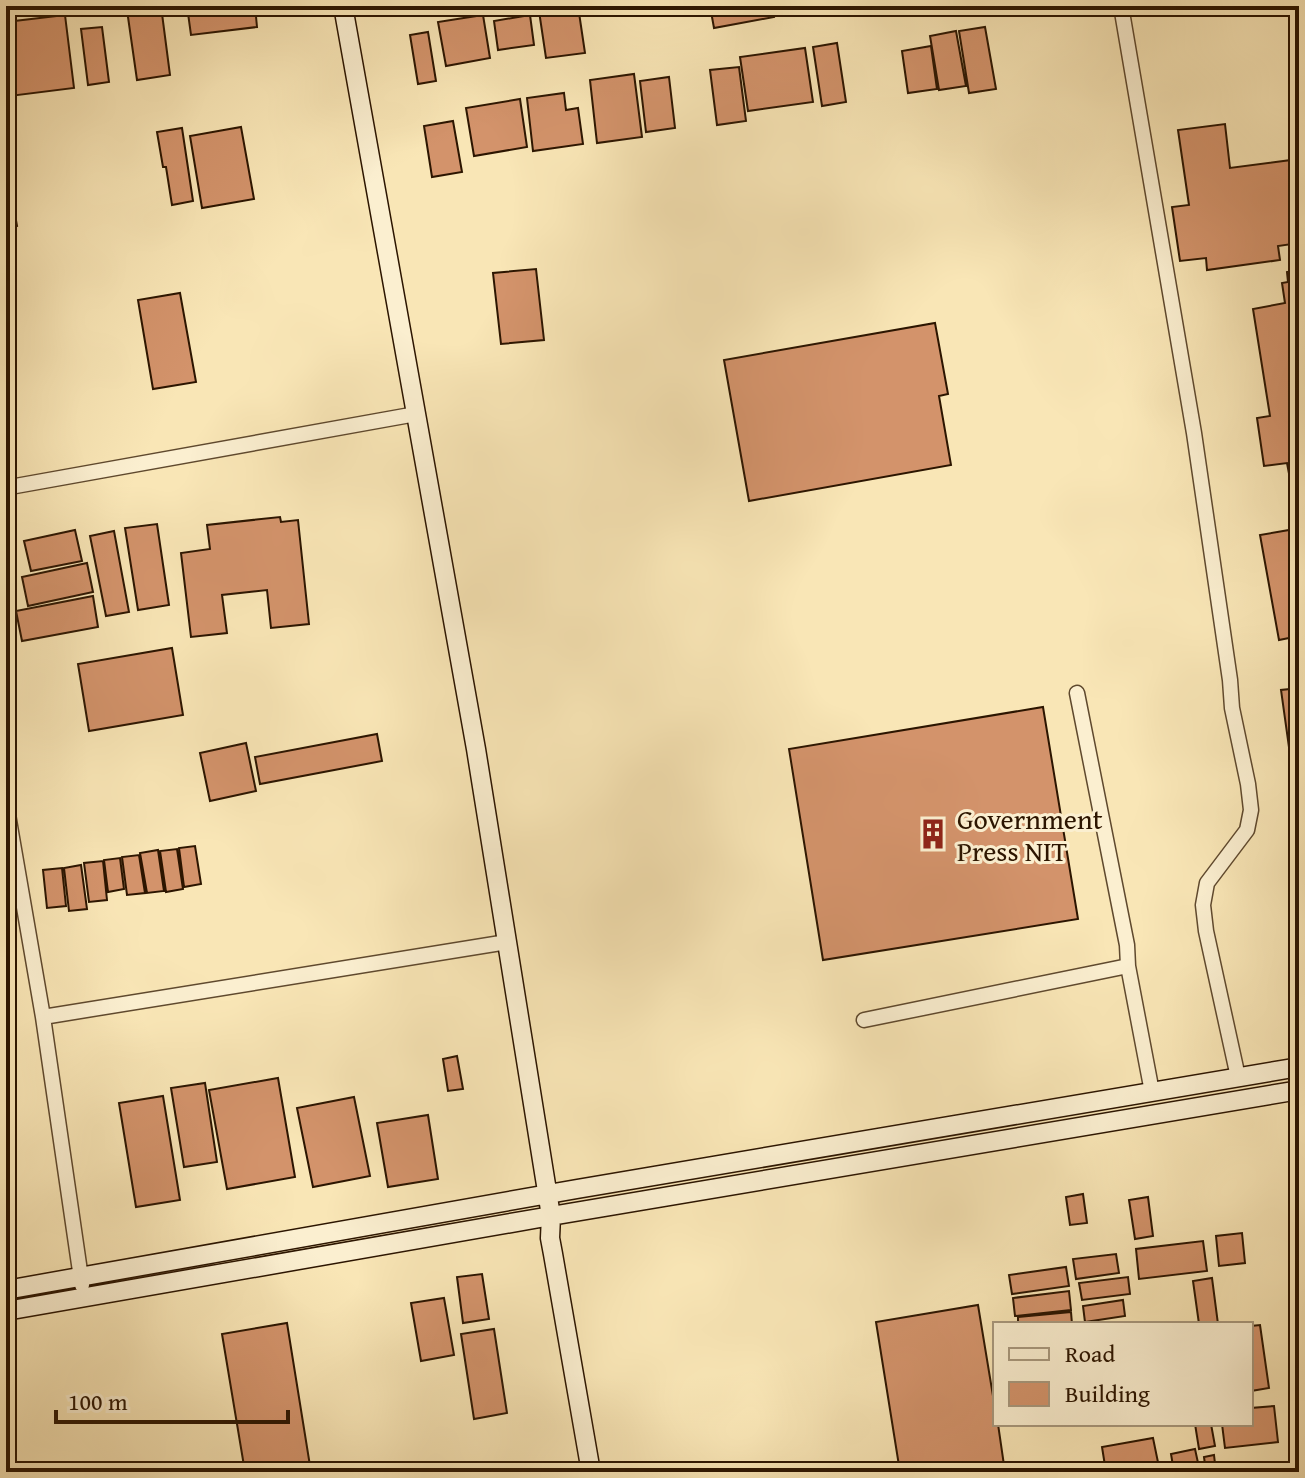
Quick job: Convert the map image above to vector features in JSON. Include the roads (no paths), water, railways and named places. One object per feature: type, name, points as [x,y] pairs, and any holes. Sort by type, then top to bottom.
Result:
[{"type":"street","points":[[343,6],[473,734],[551,1216],[550,1238],[591,1472]]},
{"type":"street","points":[[1121,6],[1194,433],[1232,708],[1251,810],[1247,830],[1207,883],[1203,905],[1238,1077]]},
{"type":"street","points":[[10,487],[416,414]]},
{"type":"street","points":[[1077,693],[1127,945],[1128,966],[1152,1092]]},
{"type":"street","points":[[6,803],[43,1017],[84,1297]]},
{"type":"street","points":[[43,1017],[507,942]]},
{"type":"street","points":[[864,1020],[1128,966]]},
{"type":"street","points":[[6,1290],[547,1194],[1299,1067]]},
{"type":"street","points":[[6,1311],[1299,1090]]},
{"type":"place","name":"Government Press NIT","points":[[933,834]]}]
